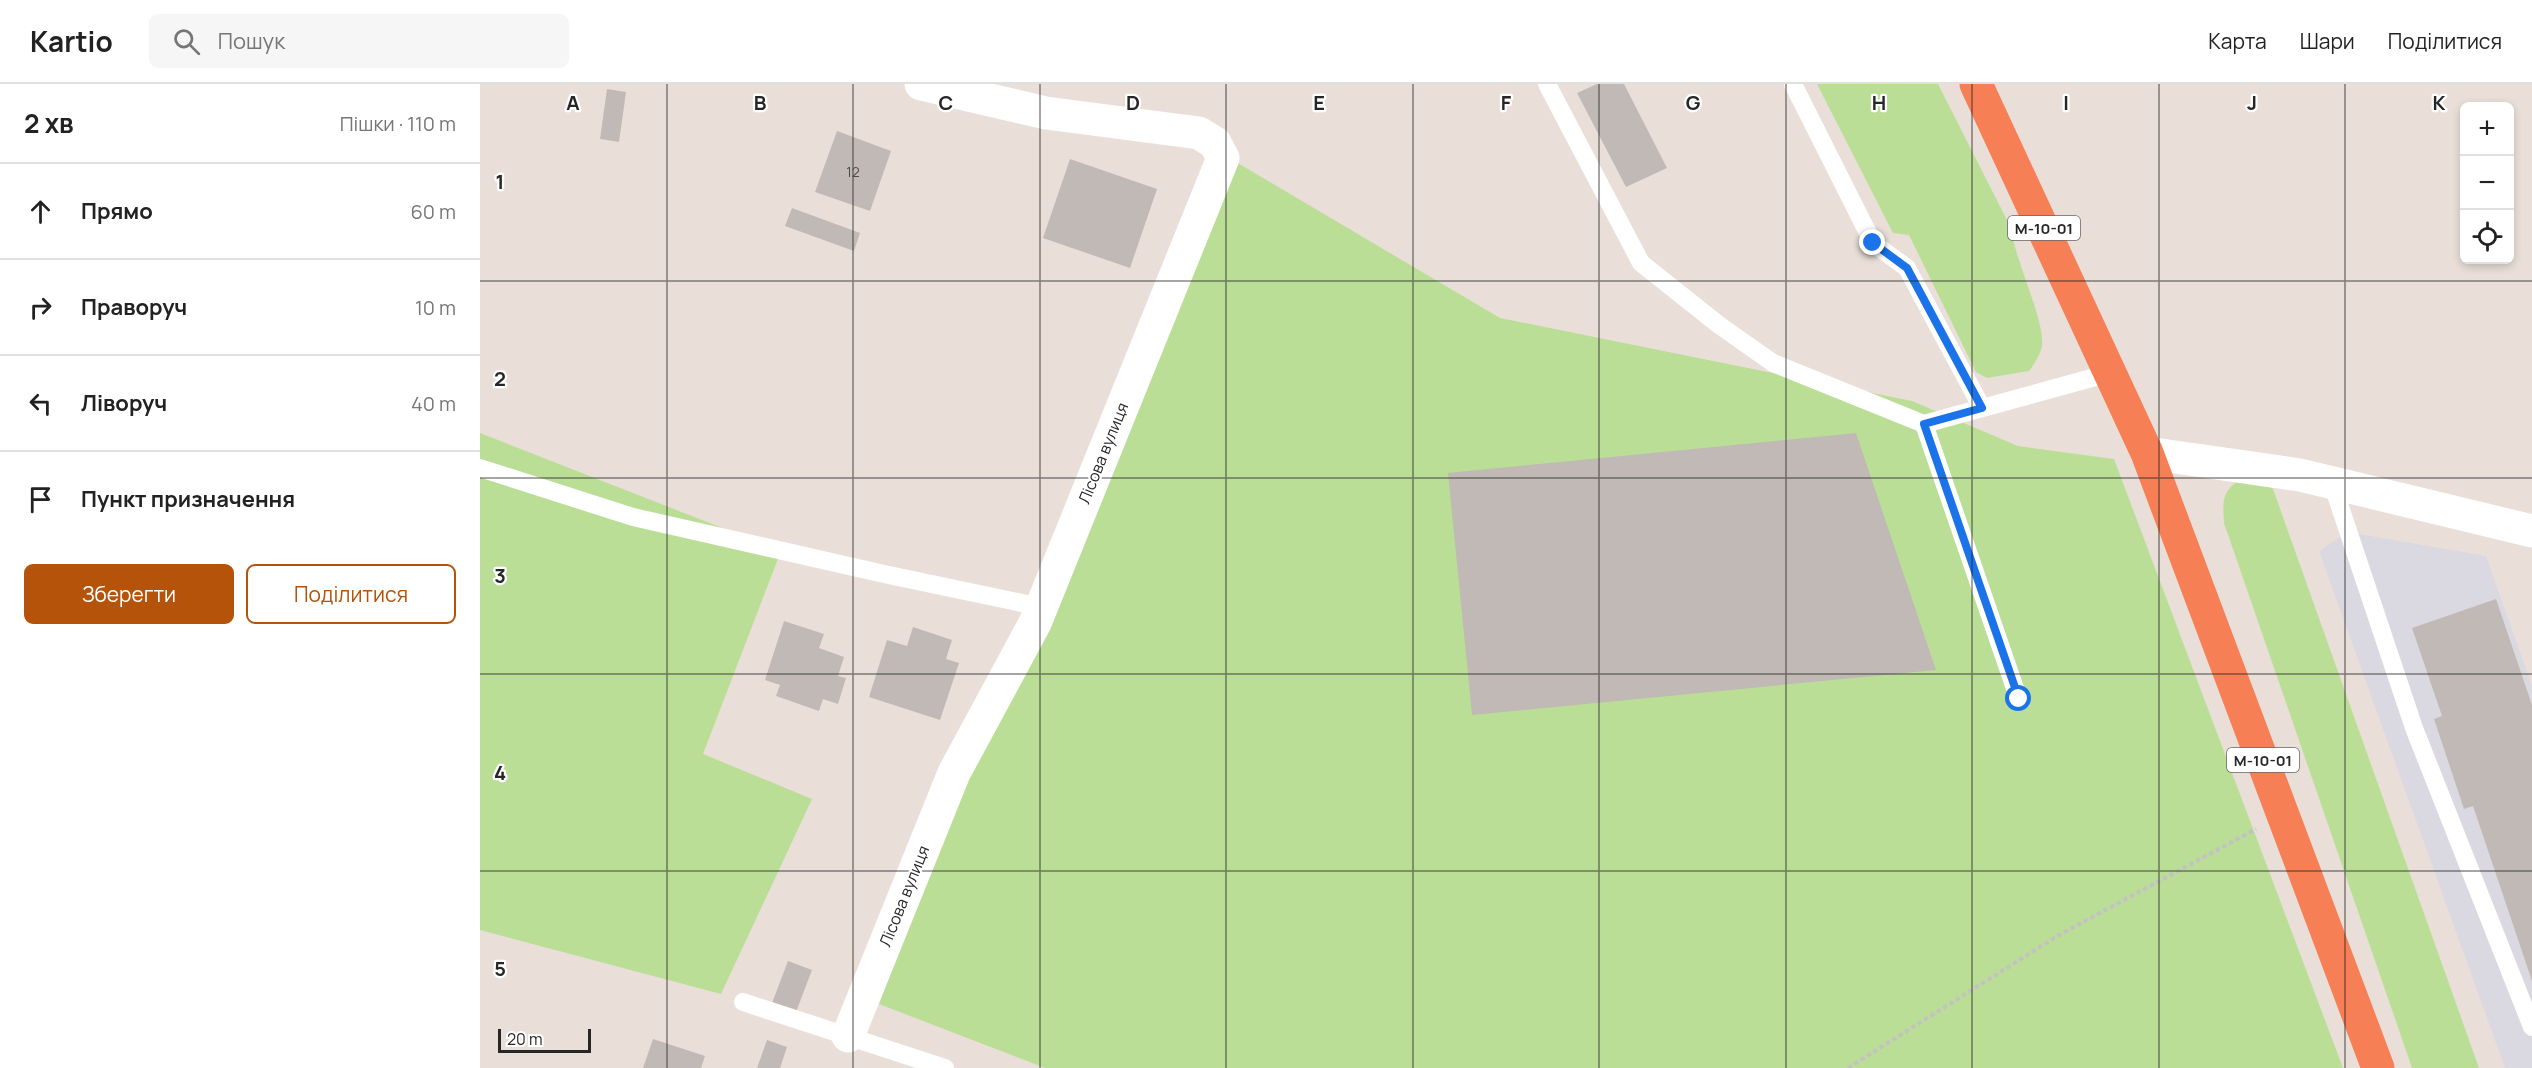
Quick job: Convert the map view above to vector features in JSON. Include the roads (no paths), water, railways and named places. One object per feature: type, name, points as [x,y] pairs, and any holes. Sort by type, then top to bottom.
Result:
[{"type":"highway","name":"М-10-01","points":[[1976,84],[2147,453],[2378,1068]]},
{"type":"street","name":"Лісова вулиця","points":[[848,1036],[954,772],[1041,607],[1223,158],[1215,143],[1199,133],[1046,113],[921,84]]},
{"type":"street","points":[[2147,453],[2300,475],[2532,531]]},
{"type":"lane","points":[[1548,84],[1641,263],[1719,325],[1773,363],[1924,424],[2110,373]]},
{"type":"lane","points":[[1793,84],[1873,243],[1907,268],[1982,408]]},
{"type":"lane","points":[[1924,424],[2019,699]]},
{"type":"lane","points":[[480,468],[633,517],[1041,607]]},
{"type":"lane","points":[[2332,483],[2414,728],[2532,1027]]},
{"type":"lane","points":[[743,1002],[945,1068]]}]
